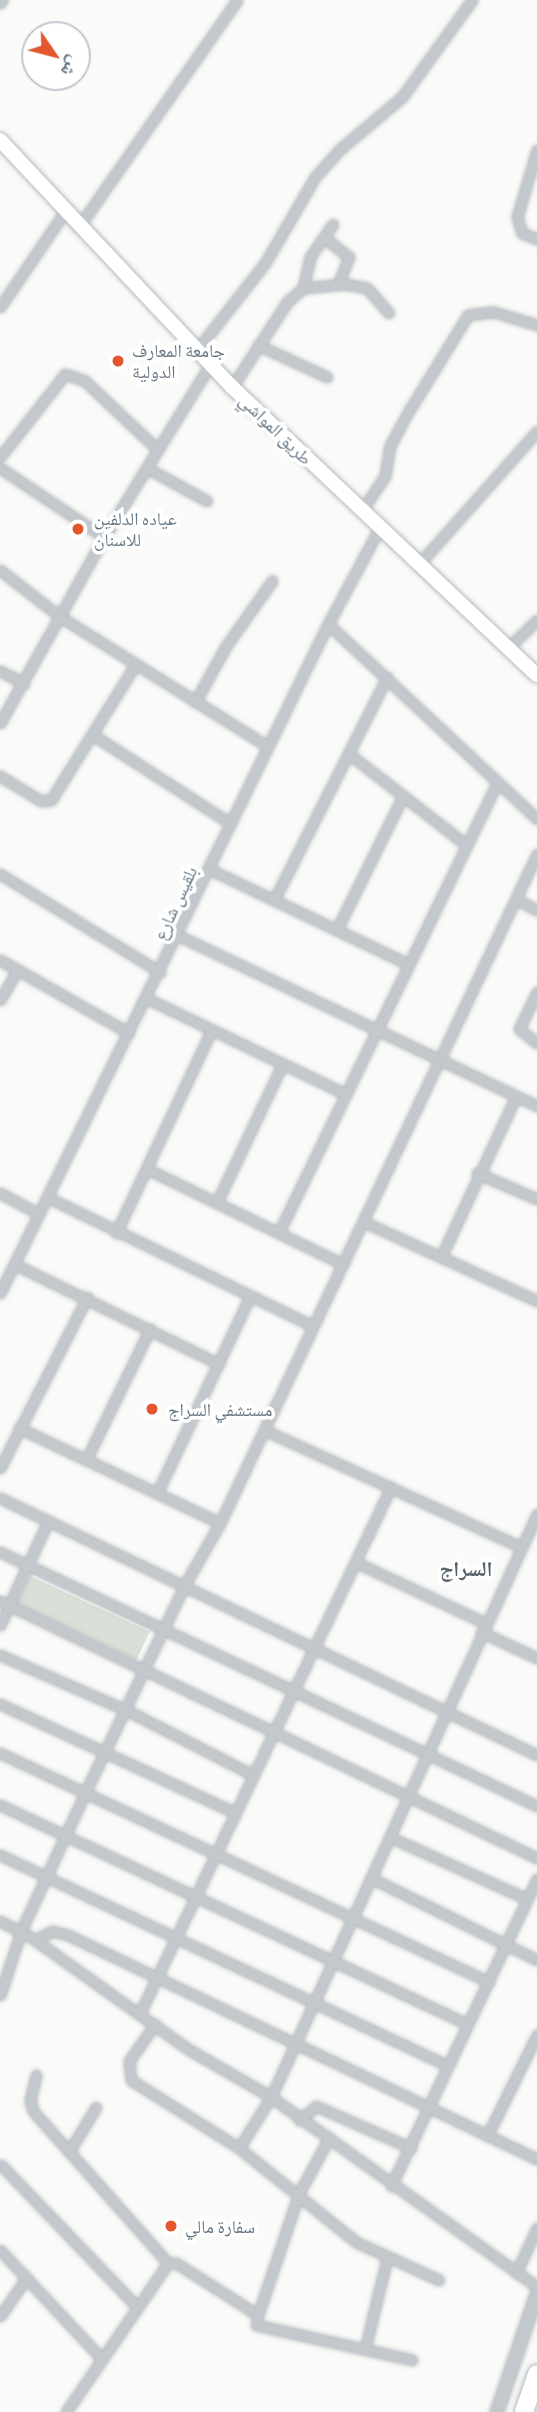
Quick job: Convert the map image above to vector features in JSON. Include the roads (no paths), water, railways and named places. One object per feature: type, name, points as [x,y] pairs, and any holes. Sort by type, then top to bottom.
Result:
[{"type":"highway","points":[[524,2412],[537,2374]]},
{"type":"main road","name":"طريق المواشي","points":[[0,140],[78,228],[232,387],[537,675]]},
{"type":"street","points":[[78,228],[237,0]]},
{"type":"street","points":[[197,351],[265,263],[315,177],[340,149],[402,97],[472,0]]},
{"type":"street","points":[[537,150],[517,217],[522,233],[537,239]]},
{"type":"street","points":[[0,307],[64,213]]},
{"type":"street","points":[[303,288],[310,257],[333,224]]},
{"type":"street","points":[[324,237],[349,257],[338,284]]},
{"type":"street","points":[[232,387],[287,302],[303,288],[338,284],[367,288],[389,313]]},
{"type":"street","points":[[362,510],[385,476],[390,446],[407,414],[468,315],[494,312],[537,325]]},
{"type":"street","points":[[258,345],[327,377]]},
{"type":"street","points":[[0,723],[104,537],[210,365]]},
{"type":"street","points":[[0,457],[65,374],[85,381],[158,450]]},
{"type":"street","points":[[419,564],[537,430]]},
{"type":"street","points":[[0,468],[104,537]]},
{"type":"street","points":[[147,468],[207,500]]},
{"type":"street","name":"بلقيس شارع","points":[[0,1293],[148,999],[327,624],[380,527]]},
{"type":"street","points":[[0,570],[59,616],[268,746]]},
{"type":"street","points":[[195,702],[226,646],[272,581]]},
{"type":"street","points":[[508,648],[537,620]]},
{"type":"street","points":[[327,624],[537,819]]},
{"type":"street","points":[[0,776],[37,799],[51,800],[135,665]]},
{"type":"street","points":[[0,671],[24,683]]},
{"type":"street","points":[[274,900],[387,677]]},
{"type":"street","points":[[93,735],[231,824]]},
{"type":"street","points":[[348,753],[402,798],[465,844]]},
{"type":"street","points":[[279,1232],[406,963],[497,783]]},
{"type":"street","points":[[337,929],[402,798]]},
{"type":"street","points":[[1,1989],[21,1931],[65,1835],[127,1710],[162,1630],[220,1523],[537,854]]},
{"type":"street","points":[[209,869],[406,963]]},
{"type":"street","points":[[0,874],[160,972]]},
{"type":"street","points":[[516,899],[537,910]]},
{"type":"street","points":[[177,935],[537,1106]]},
{"type":"street","points":[[0,960],[129,1033]]},
{"type":"street","points":[[0,1000],[17,970]]},
{"type":"street","points":[[537,992],[519,1029],[537,1042]]},
{"type":"street","points":[[148,999],[343,1093]]},
{"type":"street","points":[[116,1233],[212,1030]]},
{"type":"street","points":[[217,1202],[282,1065]]},
{"type":"street","points":[[442,1255],[477,1173],[516,1096]]},
{"type":"street","points":[[147,1169],[343,1264]]},
{"type":"street","points":[[477,1173],[537,1199]]},
{"type":"street","points":[[0,1193],[39,1214]]},
{"type":"street","points":[[47,1197],[116,1233],[313,1326]]},
{"type":"street","points":[[364,1222],[442,1255],[537,1301]]},
{"type":"street","points":[[14,1264],[87,1297],[219,1364]]},
{"type":"street","points":[[157,1493],[250,1296]]},
{"type":"street","points":[[0,1468],[87,1297]]},
{"type":"street","points":[[86,1460],[150,1329]]},
{"type":"street","points":[[19,1428],[220,1523]]},
{"type":"street","points":[[264,1430],[521,1547]]},
{"type":"street","points":[[141,2013],[391,1487]]},
{"type":"street","points":[[0,1498],[537,1755]]},
{"type":"street","points":[[239,2148],[271,2097],[296,2044],[430,1755],[483,1627],[537,1514]]},
{"type":"street","points":[[0,1625],[5,1603],[28,1565],[48,1521]]},
{"type":"street","points":[[0,1552],[537,1805]]},
{"type":"street","points":[[355,1562],[483,1627],[537,1658]]},
{"type":"street","points":[[5,1603],[409,1799],[537,1858]]},
{"type":"street","points":[[0,1655],[127,1710],[253,1775]]},
{"type":"street","points":[[0,1704],[236,1813]]},
{"type":"street","points":[[0,1753],[489,1982]]},
{"type":"street","points":[[0,1805],[467,2024]]},
{"type":"street","points":[[392,1838],[527,1899]]},
{"type":"street","points":[[0,1855],[448,2066]]},
{"type":"street","points":[[373,1879],[537,1960]]},
{"type":"street","points":[[391,2186],[537,1879]]},
{"type":"street","points":[[0,1921],[35,1940],[155,2024],[271,2097],[391,2186],[537,2287]]},
{"type":"street","points":[[35,1940],[48,1932],[64,1933],[537,2159]]},
{"type":"street","points":[[155,2024],[130,2061],[131,2080],[239,2148],[299,2193],[356,2242],[439,2280]]},
{"type":"street","points":[[487,2136],[536,2040]]},
{"type":"street","points":[[36,2074],[30,2101],[33,2111],[168,2263],[176,2263],[258,2315]]},
{"type":"street","points":[[299,2120],[316,2106],[411,2148]]},
{"type":"street","points":[[70,2150],[96,2107]]},
{"type":"street","points":[[329,2138],[299,2193],[256,2325],[412,2360]]},
{"type":"street","points":[[1,2165],[136,2307]]},
{"type":"street","points":[[516,2273],[537,2228]]},
{"type":"street","points":[[0,2250],[102,2358]]},
{"type":"street","points":[[365,2349],[387,2258]]},
{"type":"street","points":[[66,2412],[168,2263]]},
{"type":"street","points":[[0,2316],[27,2277]]},
{"type":"street","points":[[497,2412],[537,2294]]},
{"type":"place","name":"جامعة المعارف الدولية","points":[[118,361]]},
{"type":"place","name":"عياده الدلفين للاسنان","points":[[78,529]]},
{"type":"place","name":"مستشفي السراج","points":[[152,1409]]},
{"type":"place","name":"سفارة مالي","points":[[171,2226]]},
{"type":"district","name":"السراج","points":[[466,1568]]}]
